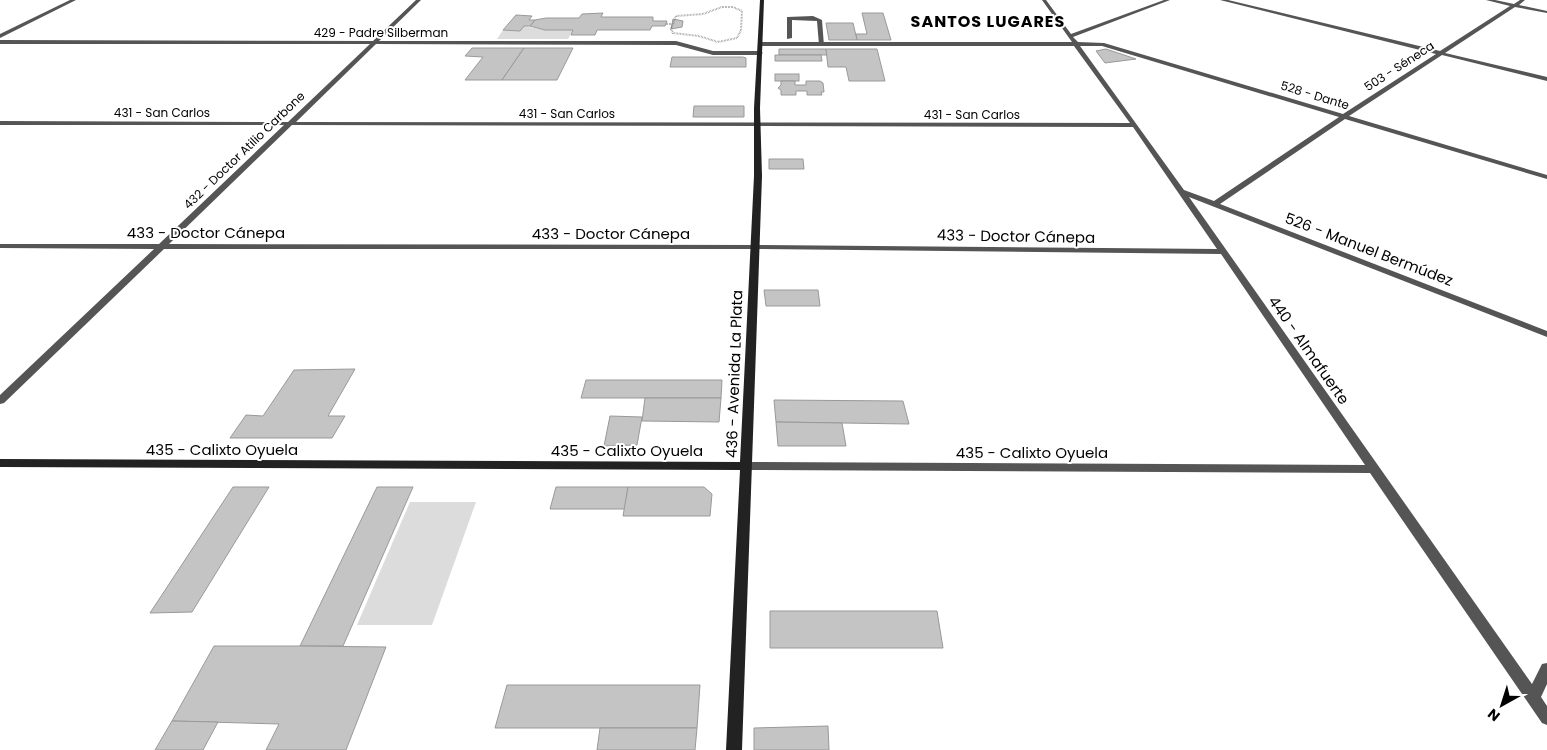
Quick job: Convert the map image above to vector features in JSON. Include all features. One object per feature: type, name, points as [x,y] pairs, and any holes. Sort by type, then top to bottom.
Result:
[{"type":"street","points":[[0,36],[74,0]]},
{"type":"street","name":"432 - Doctor Atilio Carbone","points":[[0,401],[419,0]]},
{"type":"street","name":"436 - Avenida La Plata","points":[[734,750],[755,247],[762,0]]},
{"type":"street","name":"440 - Almafuerte","points":[[1044,0],[1134,125],[1547,718]]},
{"type":"street","points":[[1070,36],[1168,0]]},
{"type":"street","points":[[1222,0],[1547,79]]},
{"type":"street","points":[[1488,0],[1547,12]]},
{"type":"street","name":"503 - Séneca","points":[[1215,204],[1344,116],[1523,0]]},
{"type":"street","points":[[789,38],[789,18],[814,18],[819,20],[822,44]]},
{"type":"street","name":"429 - Padre Silberman","points":[[0,42],[676,43],[713,53],[760,53]]},
{"type":"street","points":[[761,44],[1075,43]]},
{"type":"street","name":"528 - Dante","points":[[1075,43],[1111,46],[1547,177]]},
{"type":"street","name":"431 - San Carlos","points":[[0,123],[1134,125]]},
{"type":"street","name":"526 - Manuel Bermúdez","points":[[1180,191],[1547,334]]},
{"type":"street","name":"433 - Doctor Cánepa","points":[[0,246],[755,247],[1222,252]]},
{"type":"street","name":"435 - Calixto Oyuela","points":[[0,463],[1374,470]]},
{"type":"street","points":[[1533,697],[1547,669]]},
{"type":"path","points":[[671,29],[676,16],[703,14],[715,8],[728,6],[742,11],[741,30]]},
{"type":"path","points":[[666,24],[672,24]]},
{"type":"shaded area","points":[[524,26],[545,30],[573,30],[568,39],[497,39],[503,30],[520,31]]},
{"type":"shaded area","points":[[410,502],[476,502],[432,625],[357,625]]},
{"type":"building","points":[[603,13],[601,17],[653,17],[653,21],[667,21],[665,26],[652,26],[650,30],[597,30],[595,35],[571,35],[573,30],[545,30],[530,26],[535,20],[546,18],[579,18],[582,14]]},
{"type":"building","points":[[862,13],[883,13],[891,40],[857,40],[856,34],[867,34]]},
{"type":"building","points":[[516,15],[532,16],[529,20],[535,20],[530,26],[524,26],[520,31],[503,30]]},
{"type":"building","points":[[673,19],[683,21],[682,27],[671,29]]},
{"type":"building","points":[[826,23],[853,23],[857,40],[829,40]]},
{"type":"building","points":[[472,48],[524,48],[502,80],[465,80],[483,57],[465,56]]},
{"type":"building","points":[[524,48],[573,48],[557,80],[502,80]]},
{"type":"building","points":[[779,49],[826,49],[827,55],[779,55]]},
{"type":"building","points":[[826,49],[877,49],[885,81],[849,81],[846,67],[828,67]]},
{"type":"building","points":[[1106,49],[1136,59],[1105,63],[1096,51]]},
{"type":"building","points":[[775,55],[821,55],[822,61],[775,61]]},
{"type":"building","points":[[672,57],[743,57],[746,58],[746,67],[670,67]]},
{"type":"building","points":[[775,74],[799,74],[799,81],[775,81]]},
{"type":"building","points":[[781,81],[795,81],[795,85],[806,85],[806,81],[820,81],[823,83],[824,92],[821,92],[822,95],[807,95],[807,91],[796,91],[796,95],[781,95],[781,90],[778,88],[781,85]]},
{"type":"building","points":[[694,106],[744,106],[744,117],[693,117]]},
{"type":"building","points":[[769,159],[803,159],[804,169],[769,169]]},
{"type":"building","points":[[764,290],[818,290],[820,306],[766,306]]},
{"type":"building","points":[[355,369],[328,416],[345,416],[332,438],[230,438],[246,415],[263,416],[294,370]]},
{"type":"building","points":[[586,380],[722,380],[721,398],[581,398]]},
{"type":"building","points":[[645,398],[721,398],[719,422],[642,421]]},
{"type":"building","points":[[774,400],[903,401],[909,424],[776,422]]},
{"type":"building","points":[[610,416],[642,417],[637,445],[604,446]]},
{"type":"building","points":[[776,422],[842,423],[846,446],[778,446]]},
{"type":"building","points":[[233,487],[269,487],[192,612],[150,613]]},
{"type":"building","points":[[377,487],[413,487],[343,646],[300,646]]},
{"type":"building","points":[[556,487],[628,487],[625,509],[550,509]]},
{"type":"building","points":[[628,487],[704,487],[712,494],[710,516],[623,516]]},
{"type":"building","points":[[770,611],[937,611],[943,648],[770,648]]},
{"type":"building","points":[[214,646],[386,647],[346,750],[266,750],[279,724],[172,721]]},
{"type":"building","points":[[507,685],[700,685],[697,728],[495,728]]},
{"type":"building","points":[[172,721],[218,722],[203,750],[155,750]]},
{"type":"building","points":[[828,726],[829,750],[754,750],[754,728]]},
{"type":"building","points":[[600,728],[697,728],[695,750],[597,750]]},
{"type":"district","name":"SANTOS LUGARES","points":[[988,21]]}]
